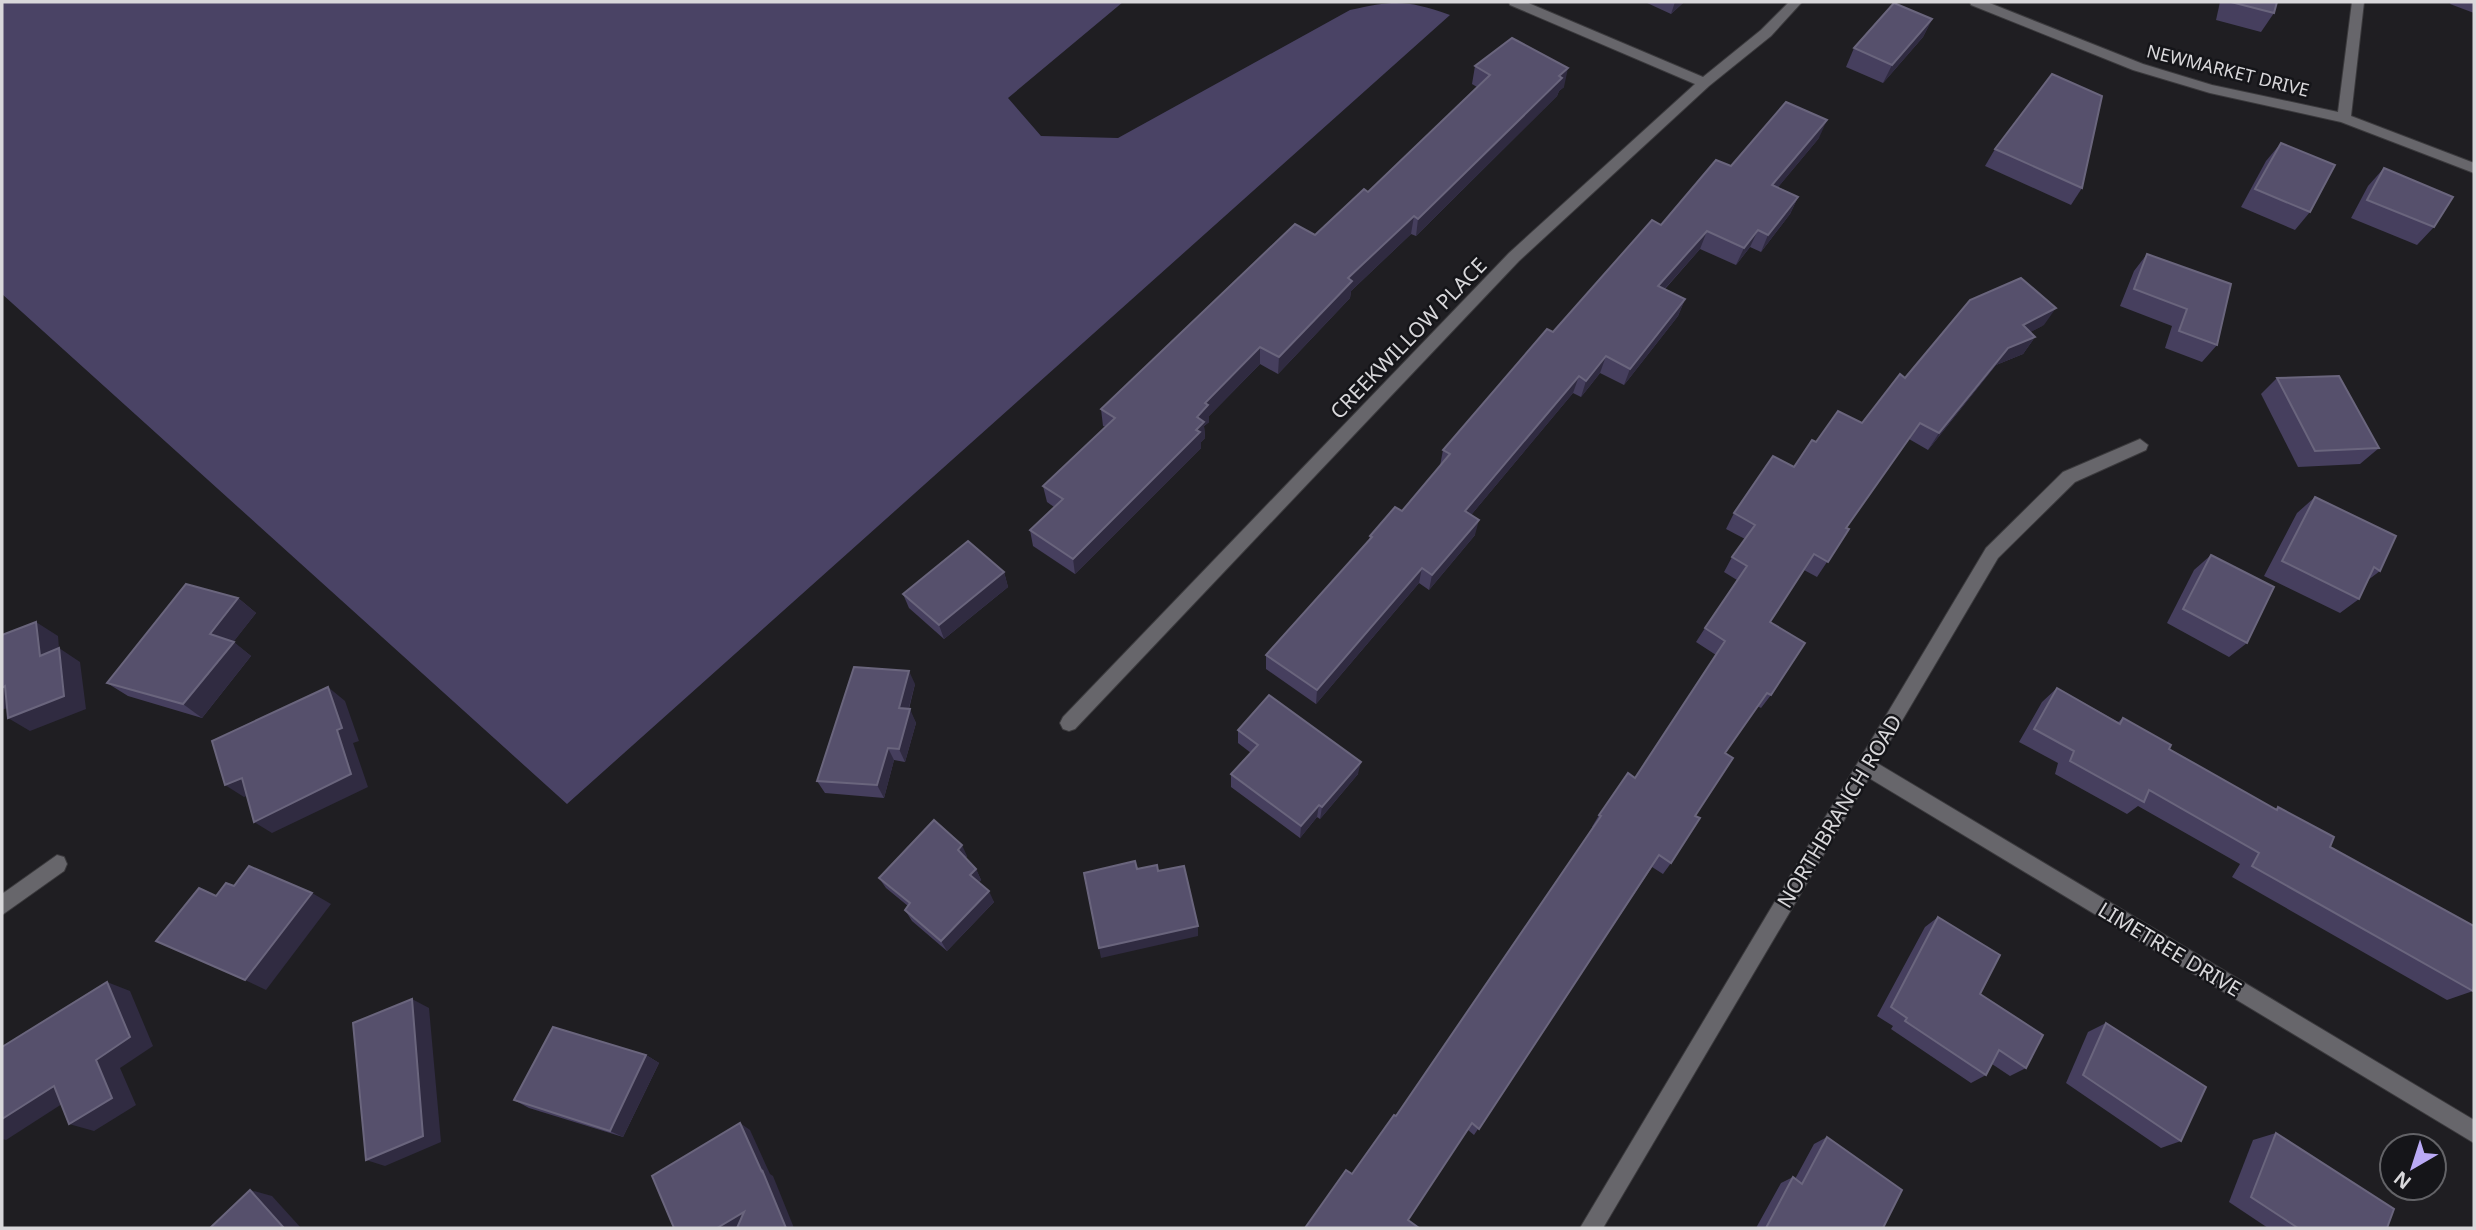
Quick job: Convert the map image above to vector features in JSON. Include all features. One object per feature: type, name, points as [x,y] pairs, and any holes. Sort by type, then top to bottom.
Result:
[{"type":"street","points":[[1515,2],[1704,83]]},
{"type":"street","name":"CREEKWILLOW PLACE","points":[[1069,723],[1514,257],[1704,83],[1766,33],[1796,2]]},
{"type":"street","name":"NEWMARKET DRIVE","points":[[1976,2],[2138,67],[2210,89],[2344,118],[2474,168]]},
{"type":"street","points":[[2344,118],[2358,2]]},
{"type":"street","name":"NORTHBRANCH ROAD","points":[[1591,1228],[1992,553],[2069,477],[2140,445]]},
{"type":"street","name":"LIMETREE DRIVE","points":[[1866,766],[2474,1132]]},
{"type":"street","points":[[2,906],[57,864]]},
{"type":"shaded area","points":[[2,2],[1123,2],[1008,98],[1041,136],[1118,138],[1350,10],[1401,3],[1423,6],[1450,15],[567,804],[2,294]]},
{"type":"building","points":[[2231,2],[2277,2],[2274,13]]},
{"type":"building","points":[[1894,3],[1932,19],[1892,65],[1854,48]]},
{"type":"building","points":[[1512,38],[1568,68],[1559,76],[1562,78],[1418,219],[1414,216],[1348,278],[1352,281],[1279,357],[1260,347],[1205,403],[1208,405],[1197,417],[1204,422],[1196,430],[1200,432],[1073,559],[1030,530],[1063,499],[1043,486],[1115,418],[1101,409],[1295,224],[1315,235],[1364,189],[1368,192],[1490,75],[1475,66]]},
{"type":"building","points":[[2052,74],[2102,96],[2082,188],[1995,149]]},
{"type":"building","points":[[1786,102],[1827,120],[1772,185],[1798,197],[1768,235],[1758,230],[1744,248],[1707,231],[1658,286],[1685,299],[1630,369],[1606,356],[1586,381],[1579,376],[1465,511],[1479,520],[1432,575],[1422,568],[1317,690],[1266,655],[1372,537],[1370,536],[1395,507],[1402,511],[1450,454],[1443,450],[1547,329],[1553,332],[1652,220],[1661,225],[1716,160],[1731,166]]},
{"type":"building","points":[[2281,143],[2335,165],[2310,212],[2255,189]]},
{"type":"building","points":[[2384,168],[2453,197],[2434,227],[2367,200]]},
{"type":"building","points":[[2147,254],[2231,284],[2217,345],[2179,331],[2187,309],[2134,289]]},
{"type":"building","points":[[2021,278],[2056,308],[2023,325],[2035,337],[2008,348],[1939,433],[1920,423],[1846,528],[1849,529],[1828,562],[1814,554],[1770,622],[1805,643],[1771,695],[1767,693],[1725,753],[1733,758],[1695,816],[1700,818],[1671,863],[1659,855],[1479,1129],[1472,1123],[1408,1220],[1419,1228],[1305,1228],[1346,1170],[1352,1174],[1394,1115],[1396,1116],[1628,773],[1635,778],[1725,641],[1705,628],[1747,566],[1732,557],[1755,525],[1734,513],[1773,456],[1794,467],[1812,440],[1816,442],[1838,411],[1862,423],[1900,374],[1905,378],[1970,300]]},
{"type":"building","points":[[2339,376],[2379,448],[2315,451],[2277,378]]},
{"type":"building","points":[[2315,497],[2396,536],[2380,571],[2374,567],[2359,599],[2282,561]]},
{"type":"building","points":[[968,541],[1004,572],[939,625],[903,594]]},
{"type":"building","points":[[2211,555],[2274,587],[2247,643],[2183,609]]},
{"type":"building","points":[[186,584],[238,598],[210,634],[234,642],[183,704],[107,683]]},
{"type":"building","points":[[36,622],[40,656],[59,648],[64,696],[8,718],[5,686],[2,688],[2,635]]},
{"type":"building","points":[[854,667],[909,671],[899,708],[910,709],[899,749],[888,748],[877,785],[817,781]]},
{"type":"building","points":[[328,687],[342,728],[337,730],[351,774],[254,822],[242,778],[225,785],[212,741]]},
{"type":"building","points":[[2057,688],[2120,724],[2123,718],[2171,745],[2169,749],[2277,810],[2278,807],[2334,837],[2330,847],[2474,926],[2473,991],[2252,866],[2259,853],[2149,790],[2144,802],[2070,761],[2074,751],[2034,729]]},
{"type":"building","points":[[1269,695],[1361,762],[1322,807],[1319,805],[1301,826],[1231,774],[1258,745],[1238,730]]},
{"type":"building","points":[[934,820],[962,845],[958,850],[976,869],[970,875],[989,891],[941,941],[905,910],[910,903],[879,878]]},
{"type":"building","points":[[1135,861],[1137,869],[1157,865],[1158,871],[1184,866],[1198,926],[1099,948],[1084,873]]},
{"type":"building","points":[[249,866],[312,893],[245,980],[156,941],[199,888],[216,896],[226,883],[234,886]]},
{"type":"building","points":[[1938,917],[2000,955],[1980,994],[2043,1035],[2026,1068],[1999,1050],[1986,1075],[1905,1021],[1907,1018],[1891,1007]]},
{"type":"building","points":[[107,982],[130,1037],[96,1060],[112,1098],[69,1124],[54,1086],[2,1119],[2,1047]]},
{"type":"building","points":[[412,999],[423,1136],[366,1160],[353,1023]]},
{"type":"building","points":[[2106,1023],[2206,1087],[2181,1141],[2083,1075]]},
{"type":"building","points":[[553,1027],[646,1055],[610,1131],[514,1100]]},
{"type":"building","points":[[740,1123],[786,1228],[737,1228],[744,1212],[717,1228],[674,1228],[652,1176]]},
{"type":"building","points":[[2276,1133],[2378,1199],[2378,1202],[2394,1209],[2387,1228],[2298,1228],[2251,1197]]},
{"type":"building","points":[[1827,1137],[1902,1190],[1883,1228],[1766,1228],[1793,1177],[1802,1184]]},
{"type":"building","points":[[250,1190],[284,1228],[210,1228]]}]
